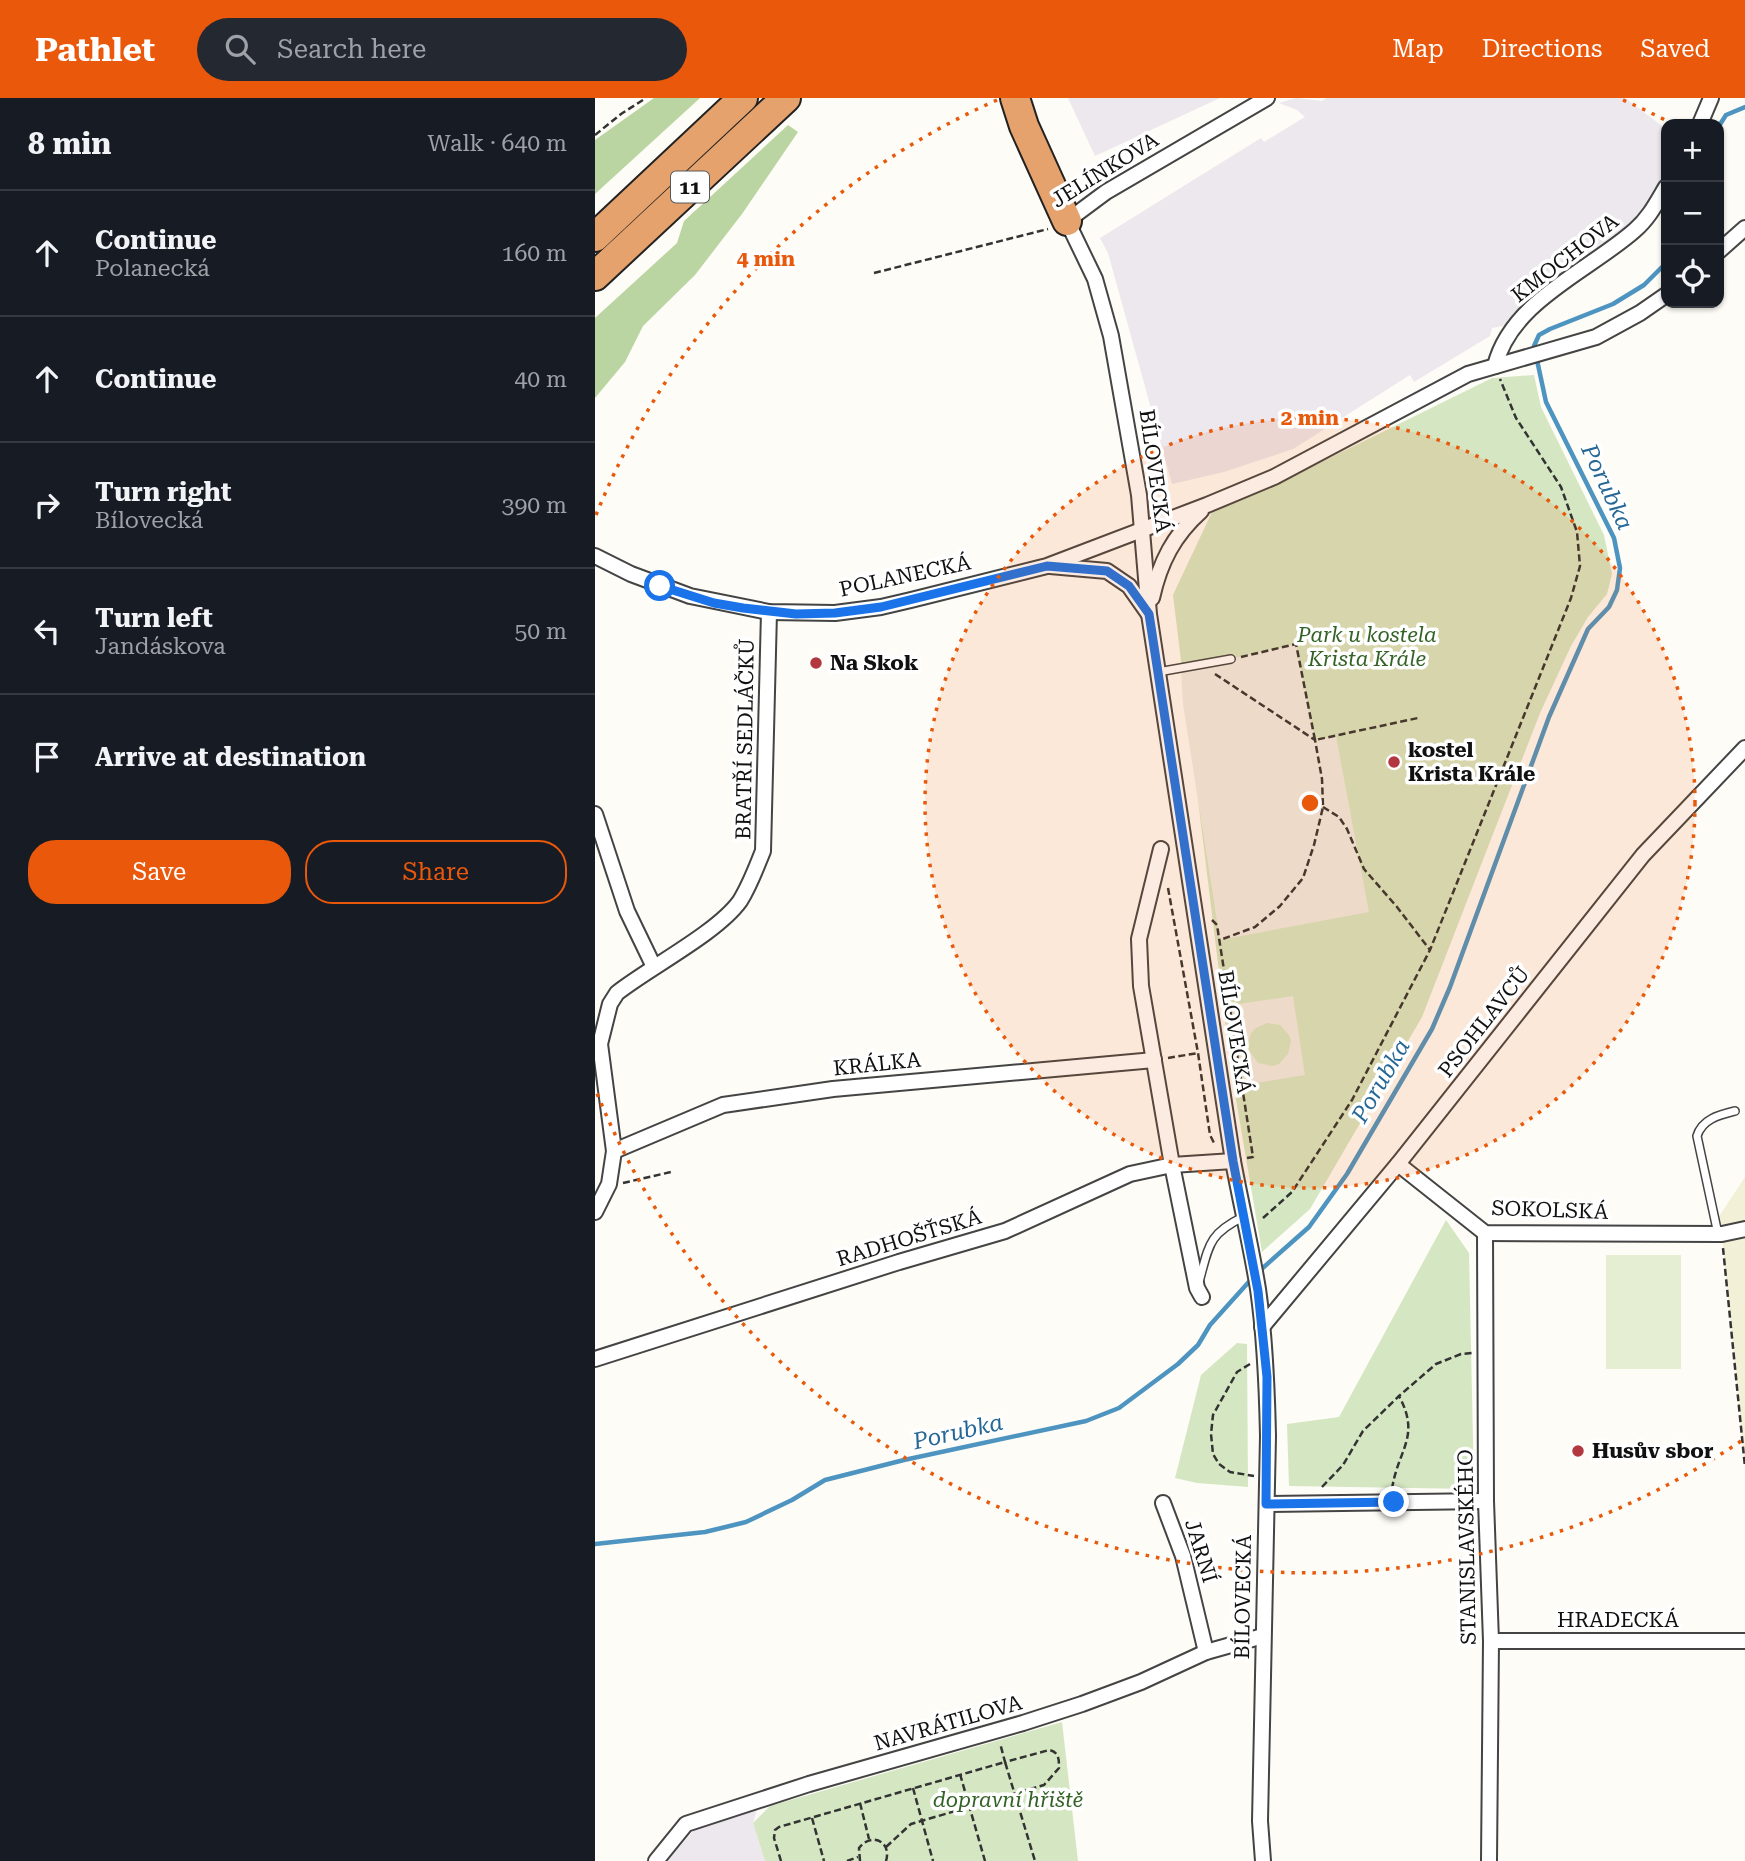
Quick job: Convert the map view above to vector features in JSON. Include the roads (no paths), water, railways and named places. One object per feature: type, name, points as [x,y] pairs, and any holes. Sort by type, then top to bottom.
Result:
[{"type":"highway","name":"11","points":[[595,237],[743,98]]},
{"type":"highway","name":"11","points":[[595,275],[786,98]]},
{"type":"highway","points":[[1015,98],[1024,126],[1067,221]]},
{"type":"street","name":"JELÍNKOVA","points":[[1067,221],[1106,192],[1267,98]]},
{"type":"street","points":[[1702,119],[1711,98]]},
{"type":"street","name":"KMOCHOVA","points":[[1495,366],[1503,342],[1514,324],[1569,278],[1636,230],[1661,195]]},
{"type":"street","name":"BÍLOVECKÁ","points":[[1067,221],[1095,279],[1108,325],[1126,413],[1143,531],[1149,614],[1194,901],[1228,1161],[1251,1250],[1258,1291],[1267,1377],[1260,1821],[1263,1861]]},
{"type":"street","points":[[1724,247],[1745,228]]},
{"type":"street","name":"POLANECKÁ","points":[[595,556],[631,574],[714,603],[769,612],[835,613],[881,607],[1047,566],[1143,531],[1273,477],[1468,374],[1596,337],[1661,298]]},
{"type":"street","points":[[1149,614],[1157,577],[1169,547],[1186,525],[1207,505]]},
{"type":"street","points":[[1047,566],[1107,571],[1129,586],[1149,614]]},
{"type":"street","name":"BRATŘÍ SEDLÁČKŮ","points":[[595,1212],[609,1184],[614,1151],[600,1076],[600,1044],[610,1004],[617,993],[707,931],[738,903],[752,879],[763,851],[769,612]]},
{"type":"street","name":"PSOHLAVCŮ","points":[[1262,1327],[1398,1164],[1643,855],[1745,748]]},
{"type":"street","points":[[595,814],[627,911],[654,967]]},
{"type":"street","points":[[1161,849],[1139,939],[1141,986],[1172,1165],[1199,1293]]},
{"type":"street","name":"KRÁLKA","points":[[614,1151],[723,1105],[833,1089],[1154,1060]]},
{"type":"street","name":"RADHOŠŤSKÁ","points":[[595,1359],[1005,1231],[1130,1174],[1172,1165],[1228,1161]]},
{"type":"street","name":"SOKOLSKÁ","points":[[1398,1164],[1485,1233],[1720,1234],[1745,1229]]},
{"type":"street","name":"STANISLAVSKÉHO","points":[[1485,1233],[1486,1502],[1491,1641],[1489,1861]]},
{"type":"street","points":[[1266,1504],[1486,1502]]},
{"type":"street","name":"JARNÍ","points":[[1163,1503],[1183,1556],[1206,1652]]},
{"type":"street","name":"NAVRÁTILOVA","points":[[656,1861],[686,1824],[809,1784],[1082,1704],[1141,1682],[1206,1652],[1263,1636]]},
{"type":"street","name":"HRADECKÁ","points":[[1491,1641],[1745,1641]]},
{"type":"lane","points":[[1159,672],[1231,659]]},
{"type":"lane","points":[[1720,1234],[1697,1136],[1701,1126],[1712,1117],[1735,1111]]},
{"type":"lane","points":[[1199,1293],[1215,1235],[1223,1227],[1243,1217]]},
{"type":"waterway","name":"Porubka","points":[[1723,119],[1726,115],[1745,107]]},
{"type":"waterway","name":"Porubka","points":[[595,1544],[705,1532],[746,1522],[792,1500],[825,1480],[1086,1421],[1119,1408],[1178,1364],[1198,1345],[1210,1325],[1256,1274],[1309,1227],[1347,1174],[1432,1029],[1450,987],[1549,717],[1588,629],[1609,607],[1617,590],[1620,568],[1614,538],[1546,402],[1534,346],[1539,335],[1613,304],[1644,285],[1661,268]]},
{"type":"place","name":"Na Skok","points":[[816,663]]},
{"type":"place","name":"kostel Krista Krále","points":[[1394,762]]},
{"type":"place","name":"Husův sbor","points":[[1578,1451]]},
{"type":"park label","name":"Park u kostela Krista Krále","points":[[1367,647]]},
{"type":"park label","name":"dopravní hřiště","points":[[1008,1800]]}]
